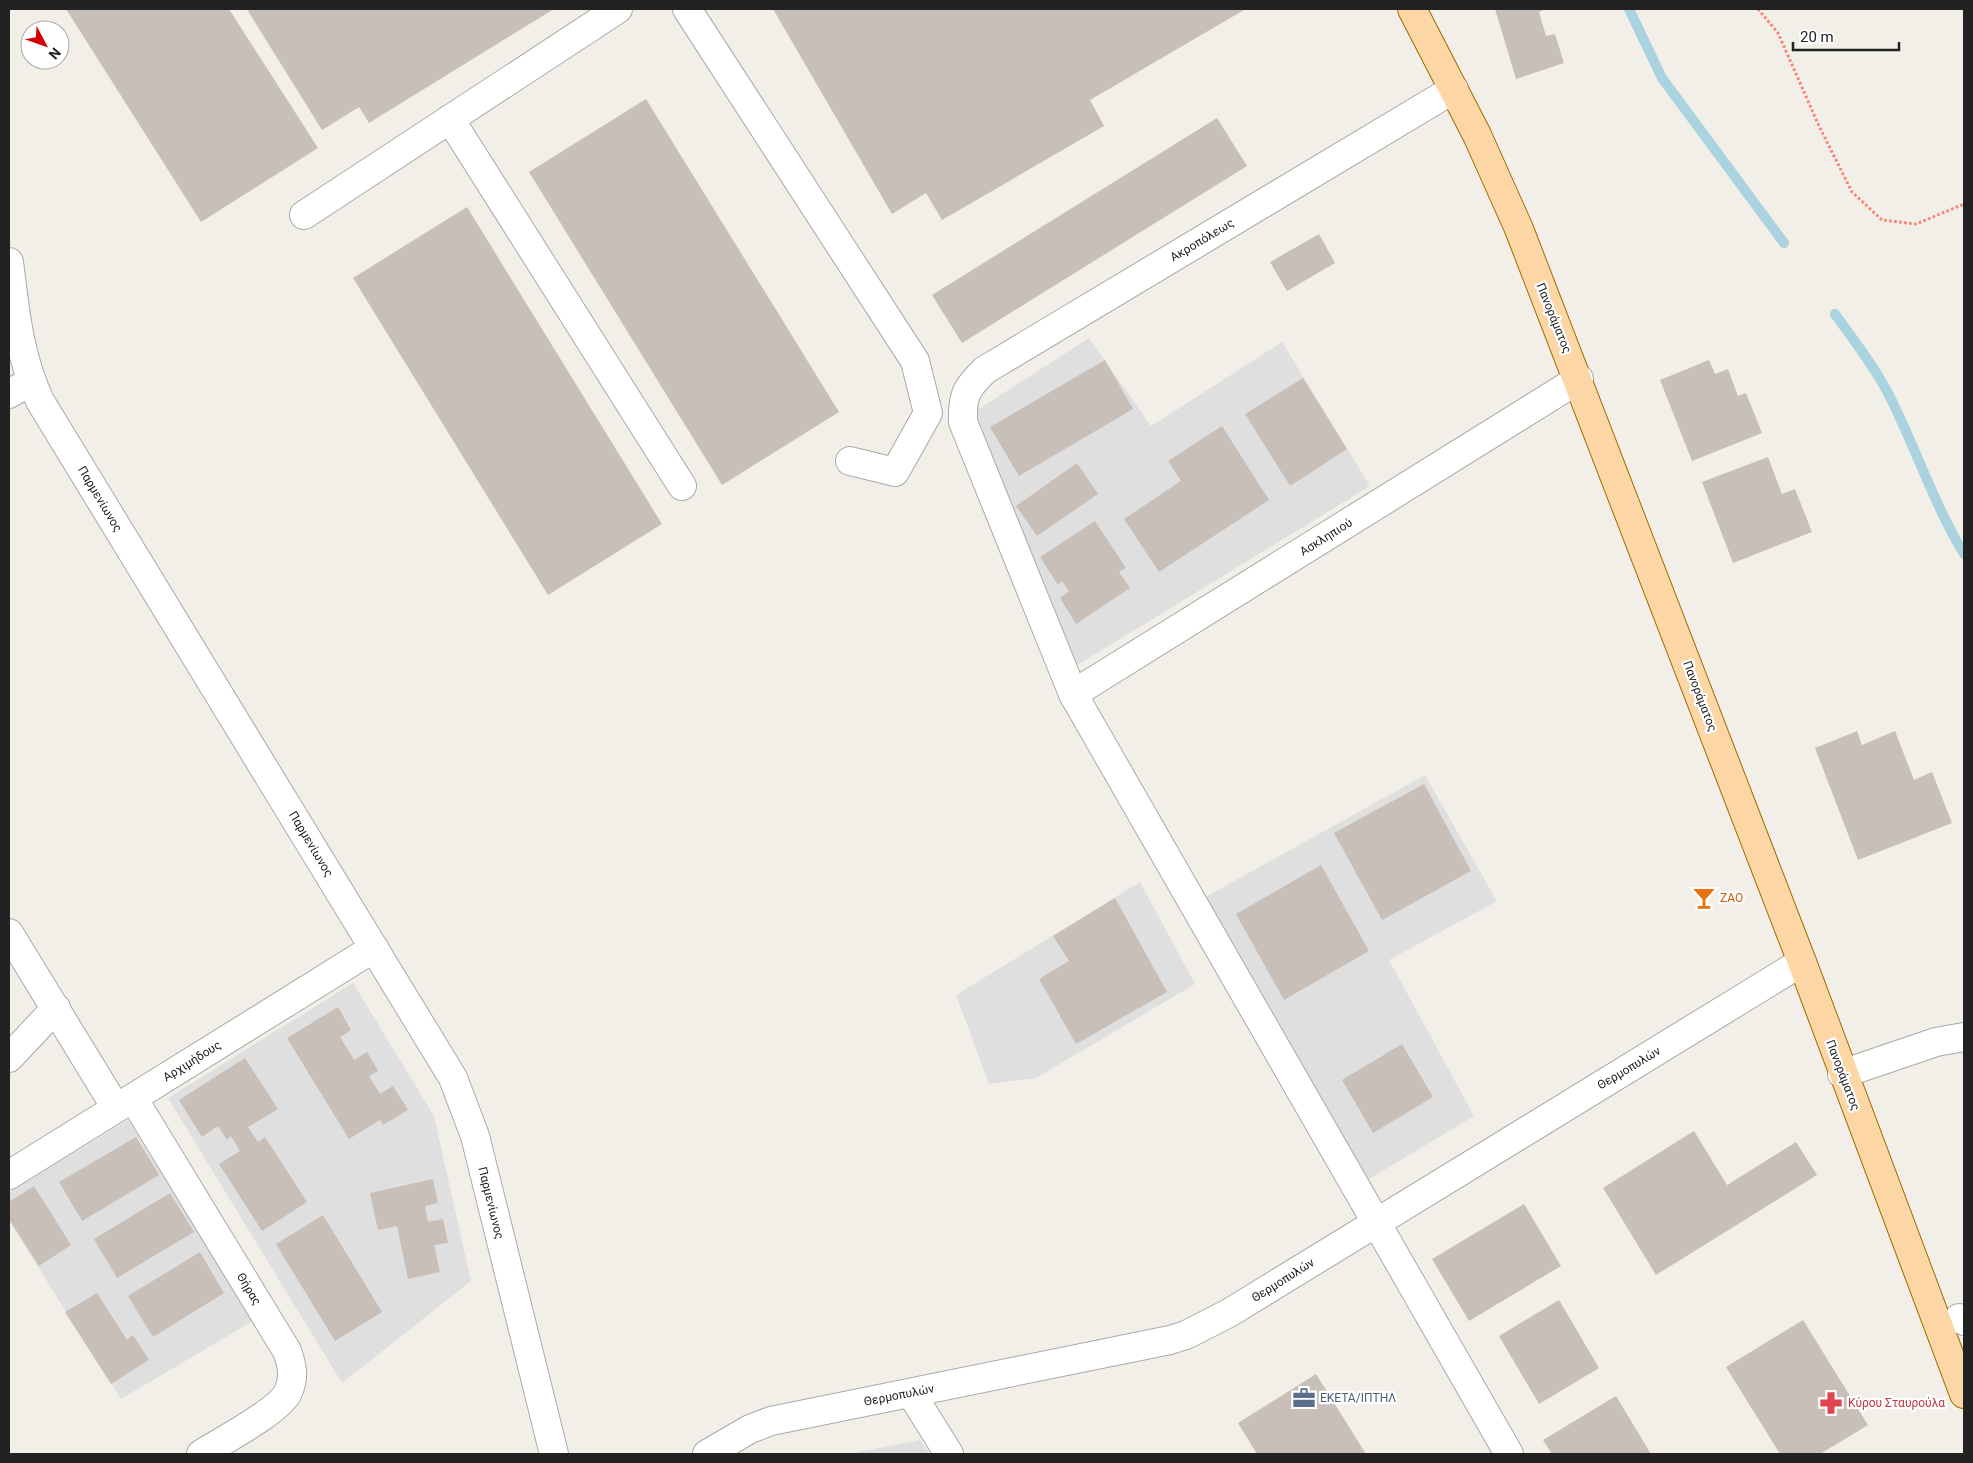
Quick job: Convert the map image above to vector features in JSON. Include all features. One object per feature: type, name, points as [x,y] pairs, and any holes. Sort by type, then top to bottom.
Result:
[{"type":"main road","name":"Πανοράματος","points":[[1412,9],[1454,89],[1519,229],[1579,379],[1802,962],[1842,1074],[1934,1309],[1964,1394]]},
{"type":"street","points":[[304,215],[618,9]]},
{"type":"street","points":[[687,9],[915,361],[928,412],[895,472],[850,461]]},
{"type":"street","name":"Ακροπόλεως","points":[[1073,694],[963,422],[962,404],[969,385],[985,370],[1454,89]]},
{"type":"street","points":[[450,119],[682,486]]},
{"type":"street","name":"Παρμενίωνος","points":[[9,262],[20,348],[20,388],[45,409],[453,1078],[468,1113],[475,1136],[554,1454]]},
{"type":"street","name":"Ασκληπιού","points":[[1073,694],[1579,379]]},
{"type":"street","points":[[1073,694],[1509,1454]]},
{"type":"street","name":"Θήρας","points":[[9,933],[56,1008],[125,1103],[287,1351],[293,1367],[288,1394],[272,1409],[200,1454]]},
{"type":"street","name":"Αρχιμήδους","points":[[9,1175],[374,948]]},
{"type":"street","name":"Θερμοπυλών","points":[[707,1454],[750,1429],[771,1421],[1170,1340],[1186,1335],[1229,1313],[1802,962]]},
{"type":"street","points":[[9,1058],[56,1008]]},
{"type":"street","points":[[1842,1074],[1936,1042],[1964,1037]]},
{"type":"street","points":[[911,1393],[949,1454]]},
{"type":"path","points":[[1758,9],[1778,33],[1819,126],[1852,192],[1882,220],[1916,224],[1964,204]]},
{"type":"shaded area","points":[[1089,338],[1151,426],[1282,342],[1370,486],[1076,666],[971,414]]},
{"type":"shaded area","points":[[1425,775],[1497,901],[1389,960],[1474,1116],[1366,1181],[1202,899]]},
{"type":"shaded area","points":[[1140,882],[1195,984],[1036,1078],[989,1084],[956,995]]},
{"type":"shaded area","points":[[353,983],[434,1116],[471,1281],[342,1383],[168,1098]]},
{"type":"shaded area","points":[[128,1120],[253,1321],[121,1399],[9,1221],[9,1192]]},
{"type":"shaded area","points":[[920,1440],[930,1454],[849,1454]]},
{"type":"building","points":[[66,9],[229,9],[318,148],[201,222]]},
{"type":"building","points":[[251,9],[554,9],[369,123],[359,107],[322,130],[248,11]]},
{"type":"building","points":[[773,9],[1244,10],[1090,100],[1104,126],[942,220],[926,193],[892,214]]},
{"type":"building","points":[[1495,9],[1546,9],[1539,12],[1546,36],[1555,34],[1564,63],[1516,79]]},
{"type":"building","points":[[646,99],[839,412],[722,485],[529,172]]},
{"type":"building","points":[[1217,118],[1247,166],[962,343],[932,295]]},
{"type":"building","points":[[467,207],[662,524],[548,595],[353,278]]},
{"type":"building","points":[[1319,234],[1335,263],[1287,291],[1270,262]]},
{"type":"building","points":[[1105,360],[1133,409],[1019,476],[990,427]]},
{"type":"building","points":[[1709,360],[1715,374],[1728,369],[1738,396],[1746,393],[1762,433],[1692,461],[1660,380]]},
{"type":"building","points":[[1303,378],[1347,449],[1290,486],[1245,414]]},
{"type":"building","points":[[1222,426],[1269,500],[1159,572],[1124,519],[1181,481],[1168,461]]},
{"type":"building","points":[[1768,457],[1782,494],[1795,489],[1812,532],[1733,563],[1702,482]]},
{"type":"building","points":[[1077,463],[1098,494],[1037,536],[1016,506]]},
{"type":"building","points":[[1095,521],[1126,568],[1119,572],[1130,588],[1076,624],[1060,598],[1069,591],[1062,581],[1058,585],[1040,557]]},
{"type":"building","points":[[1857,731],[1862,745],[1895,731],[1914,780],[1932,772],[1952,823],[1858,860],[1815,748]]},
{"type":"building","points":[[1424,784],[1471,871],[1382,920],[1334,833]]},
{"type":"building","points":[[1321,865],[1369,951],[1284,1000],[1236,914]]},
{"type":"building","points":[[1115,898],[1167,992],[1076,1044],[1039,979],[1069,961],[1053,936]]},
{"type":"building","points":[[338,1007],[351,1030],[340,1037],[354,1060],[367,1052],[378,1071],[369,1076],[380,1094],[393,1086],[408,1110],[383,1125],[380,1120],[349,1139],[287,1038]]},
{"type":"building","points":[[1402,1044],[1433,1097],[1373,1133],[1342,1080]]},
{"type":"building","points":[[245,1058],[278,1109],[248,1127],[258,1142],[265,1137],[307,1202],[262,1231],[219,1164],[240,1151],[231,1136],[227,1140],[218,1126],[202,1137],[179,1100]]},
{"type":"building","points":[[1694,1131],[1727,1185],[1796,1142],[1817,1175],[1656,1275],[1603,1188]]},
{"type":"building","points":[[136,1137],[159,1175],[82,1221],[59,1182]]},
{"type":"building","points":[[433,1179],[438,1203],[425,1206],[428,1222],[443,1219],[448,1243],[434,1245],[440,1272],[408,1279],[397,1226],[378,1230],[370,1193]]},
{"type":"building","points":[[34,1186],[71,1245],[39,1266],[9,1219],[9,1202]]},
{"type":"building","points":[[170,1193],[194,1232],[117,1278],[94,1239]]},
{"type":"building","points":[[1524,1204],[1561,1266],[1469,1321],[1432,1259]]},
{"type":"building","points":[[323,1215],[382,1312],[335,1341],[276,1244]]},
{"type":"building","points":[[200,1252],[224,1293],[153,1337],[128,1296]]},
{"type":"building","points":[[97,1293],[127,1340],[133,1335],[149,1360],[111,1384],[65,1312]]},
{"type":"building","points":[[1559,1300],[1599,1368],[1539,1404],[1499,1336]]},
{"type":"building","points":[[1803,1320],[1868,1425],[1820,1454],[1780,1454],[1726,1367]]},
{"type":"building","name":"ΕΚΕΤΑ/ΙΠΤΗΛ","points":[[1316,1374],[1366,1454],[1257,1454],[1238,1423]]},
{"type":"building","points":[[1616,1396],[1651,1454],[1552,1454],[1543,1440]]},
{"type":"waterway","points":[[1629,9],[1662,78],[1784,243]]},
{"type":"waterway","points":[[1835,314],[1880,378],[1901,420],[1944,517],[1964,554]]},
{"type":"place","name":"ZAO","points":[[1704,898]]},
{"type":"place","name":"ΕΚΕΤΑ/ΙΠΤΗΛ","points":[[1304,1398]]},
{"type":"place","name":"Κύρου Σταυρούλα","points":[[1831,1403]]}]
